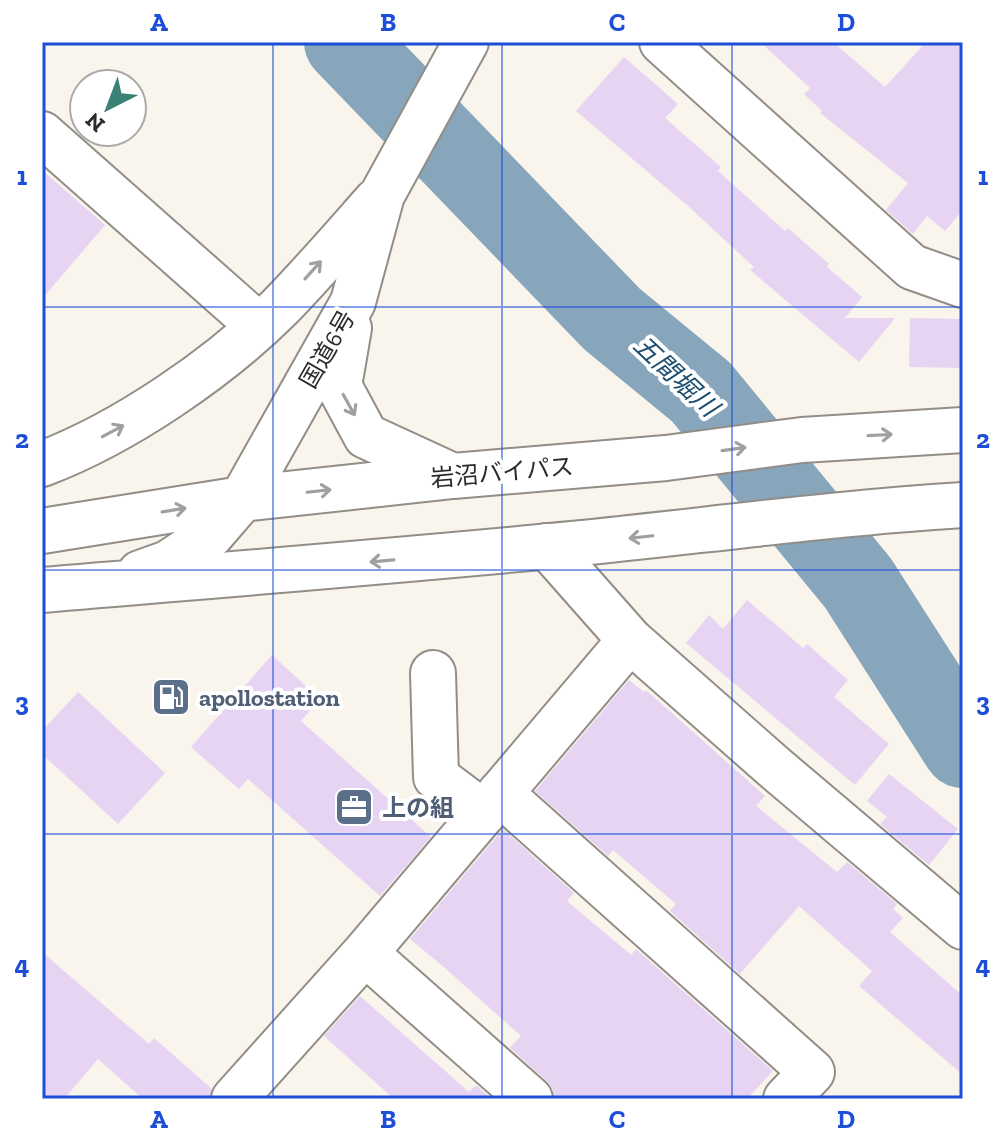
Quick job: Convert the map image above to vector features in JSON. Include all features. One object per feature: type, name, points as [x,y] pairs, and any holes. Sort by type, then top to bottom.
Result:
[{"type":"main road","points":[[662,42],[912,267],[963,285]]},
{"type":"main road","name":"国道6号","points":[[104,585],[168,563],[211,535],[242,499],[353,302],[382,195],[458,57]]},
{"type":"main road","points":[[42,134],[258,325]]},
{"type":"main road","points":[[42,464],[115,430],[173,394],[279,308],[382,195]]},
{"type":"main road","points":[[353,302],[339,386],[366,436],[453,476]]},
{"type":"main road","name":"岩沼バイパス","points":[[42,531],[242,499],[453,476],[666,458],[802,440],[963,430]]},
{"type":"main road","points":[[42,590],[547,546],[854,512],[963,505]]},
{"type":"main road","points":[[547,546],[630,640],[963,927]]},
{"type":"main road","points":[[234,1099],[365,953],[630,640]]},
{"type":"main road","points":[[433,673],[436,777],[492,803],[812,1072],[786,1099]]},
{"type":"main road","points":[[365,953],[530,1099]]},
{"type":"building","points":[[760,42],[833,42],[885,87],[926,42],[963,42],[963,210],[945,231],[927,216],[913,234],[886,210],[908,183],[820,113],[822,111],[804,94],[810,88]]},
{"type":"building","points":[[624,57],[678,104],[665,118],[721,167],[718,171],[785,231],[788,228],[862,297],[845,318],[895,318],[859,362],[750,270],[754,267],[688,206],[576,111]]},
{"type":"building","points":[[42,170],[105,225],[42,299]]},
{"type":"building","points":[[910,318],[963,319],[963,368],[909,367]]},
{"type":"building","points":[[747,600],[803,648],[807,644],[848,680],[834,697],[889,744],[855,785],[686,643],[709,615],[723,629]]},
{"type":"building","points":[[272,655],[320,699],[301,721],[431,837],[380,896],[248,779],[239,789],[191,747]]},
{"type":"building","points":[[629,680],[644,692],[646,690],[765,796],[756,806],[837,872],[847,862],[897,904],[893,909],[903,918],[890,932],[963,996],[963,1075],[859,986],[872,971],[799,906],[740,974],[670,911],[676,904],[613,850],[608,856],[535,791]]},
{"type":"building","points":[[78,692],[165,773],[118,824],[42,754],[42,731]]},
{"type":"building","points":[[889,774],[958,829],[929,865],[880,824],[887,817],[867,801]]},
{"type":"building","points":[[503,829],[574,893],[567,901],[631,955],[636,949],[773,1071],[747,1099],[554,1099],[547,1081],[510,1048],[521,1036],[410,939]]},
{"type":"building","points":[[42,952],[149,1044],[154,1038],[212,1089],[210,1099],[143,1099],[98,1059],[64,1099],[42,1099]]},
{"type":"building","points":[[360,996],[469,1092],[476,1085],[492,1099],[394,1099],[324,1036]]},
{"type":"waterway","name":"五間堀川","points":[[345,42],[612,319],[701,392],[858,583],[963,747]]},
{"type":"place","name":"apollostation","points":[[171,697]]},
{"type":"place","name":"上の組","points":[[354,807]]}]
